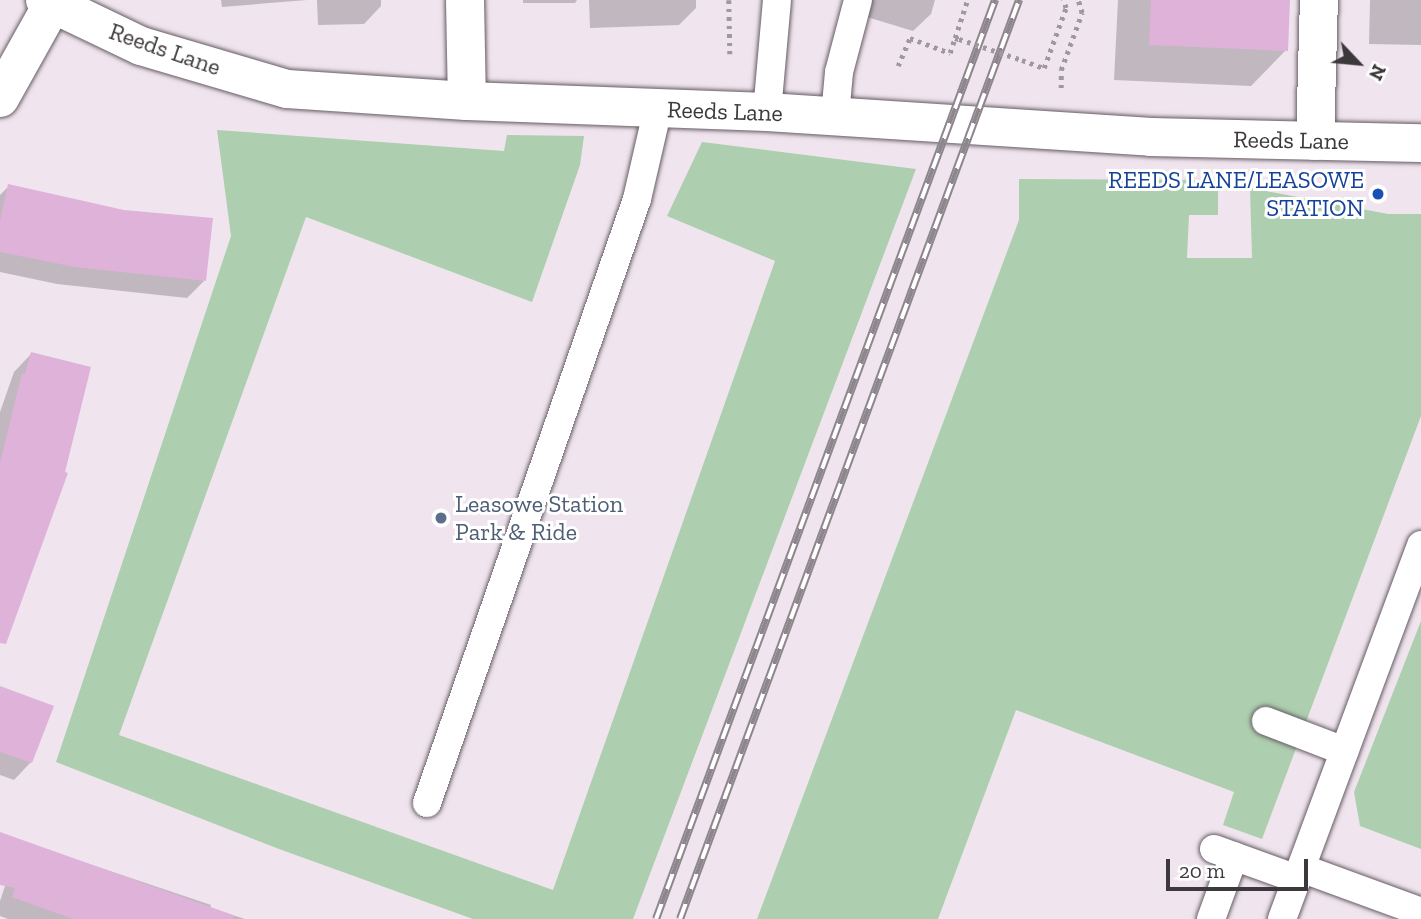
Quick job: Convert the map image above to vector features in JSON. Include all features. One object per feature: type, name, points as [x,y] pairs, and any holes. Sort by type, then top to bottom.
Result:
[{"type":"street","points":[[465,0],[467,101]]},
{"type":"street","points":[[1315,141],[1319,0]]},
{"type":"street","points":[[0,98],[49,3]]},
{"type":"street","name":"Reeds Lane","points":[[49,3],[141,46],[287,89],[467,101],[767,112],[1061,131],[1421,143]]},
{"type":"lane","points":[[767,112],[777,0]]},
{"type":"lane","points":[[835,116],[839,72],[858,0]]},
{"type":"lane","points":[[427,803],[636,199],[658,108]]},
{"type":"lane","points":[[1282,919],[1421,545]]},
{"type":"lane","points":[[1266,721],[1344,751]]},
{"type":"lane","points":[[1210,919],[1224,852],[1421,912]]},
{"type":"path","points":[[729,0],[730,59]]},
{"type":"path","points":[[898,66],[910,38],[950,53],[967,0]]},
{"type":"path","points":[[955,38],[1044,68],[1066,8],[1063,0]]},
{"type":"path","points":[[1061,131],[1061,71],[1082,13],[1078,0]]},
{"type":"green space","points":[[217,130],[504,151],[507,135],[584,136],[580,165],[532,302],[306,217],[119,735],[553,890],[775,261],[667,216],[702,142],[916,169],[633,919],[473,919],[279,849],[56,762],[231,236]]},
{"type":"green space","points":[[1019,179],[1218,180],[1218,215],[1189,215],[1187,258],[1252,258],[1250,188],[1388,214],[1421,214],[1421,416],[1262,839],[1223,825],[1234,792],[1016,710],[938,919],[757,919],[1019,220]]},
{"type":"green space","points":[[1421,621],[1421,849],[1360,826],[1354,792]]},
{"type":"building","points":[[1151,0],[1290,0],[1288,51],[1149,45]]},
{"type":"building","points":[[8,184],[124,210],[213,218],[206,281],[75,267],[0,252],[0,221]]},
{"type":"building","points":[[31,352],[91,367],[65,472],[68,473],[6,644],[0,643],[0,463],[22,373],[25,374]]},
{"type":"building","points":[[0,686],[54,706],[32,763],[0,752]]},
{"type":"building","points":[[0,832],[233,915],[233,919],[73,919],[12,897],[15,888],[0,885]]},
{"type":"railway","points":[[656,919],[995,0]]},
{"type":"railway","points":[[680,919],[1019,0]]},
{"type":"place","name":"REEDS LANE/LEASOWE STATION","points":[[1378,194]]},
{"type":"place","name":"Leasowe Station Park & Ride","points":[[441,518]]}]
